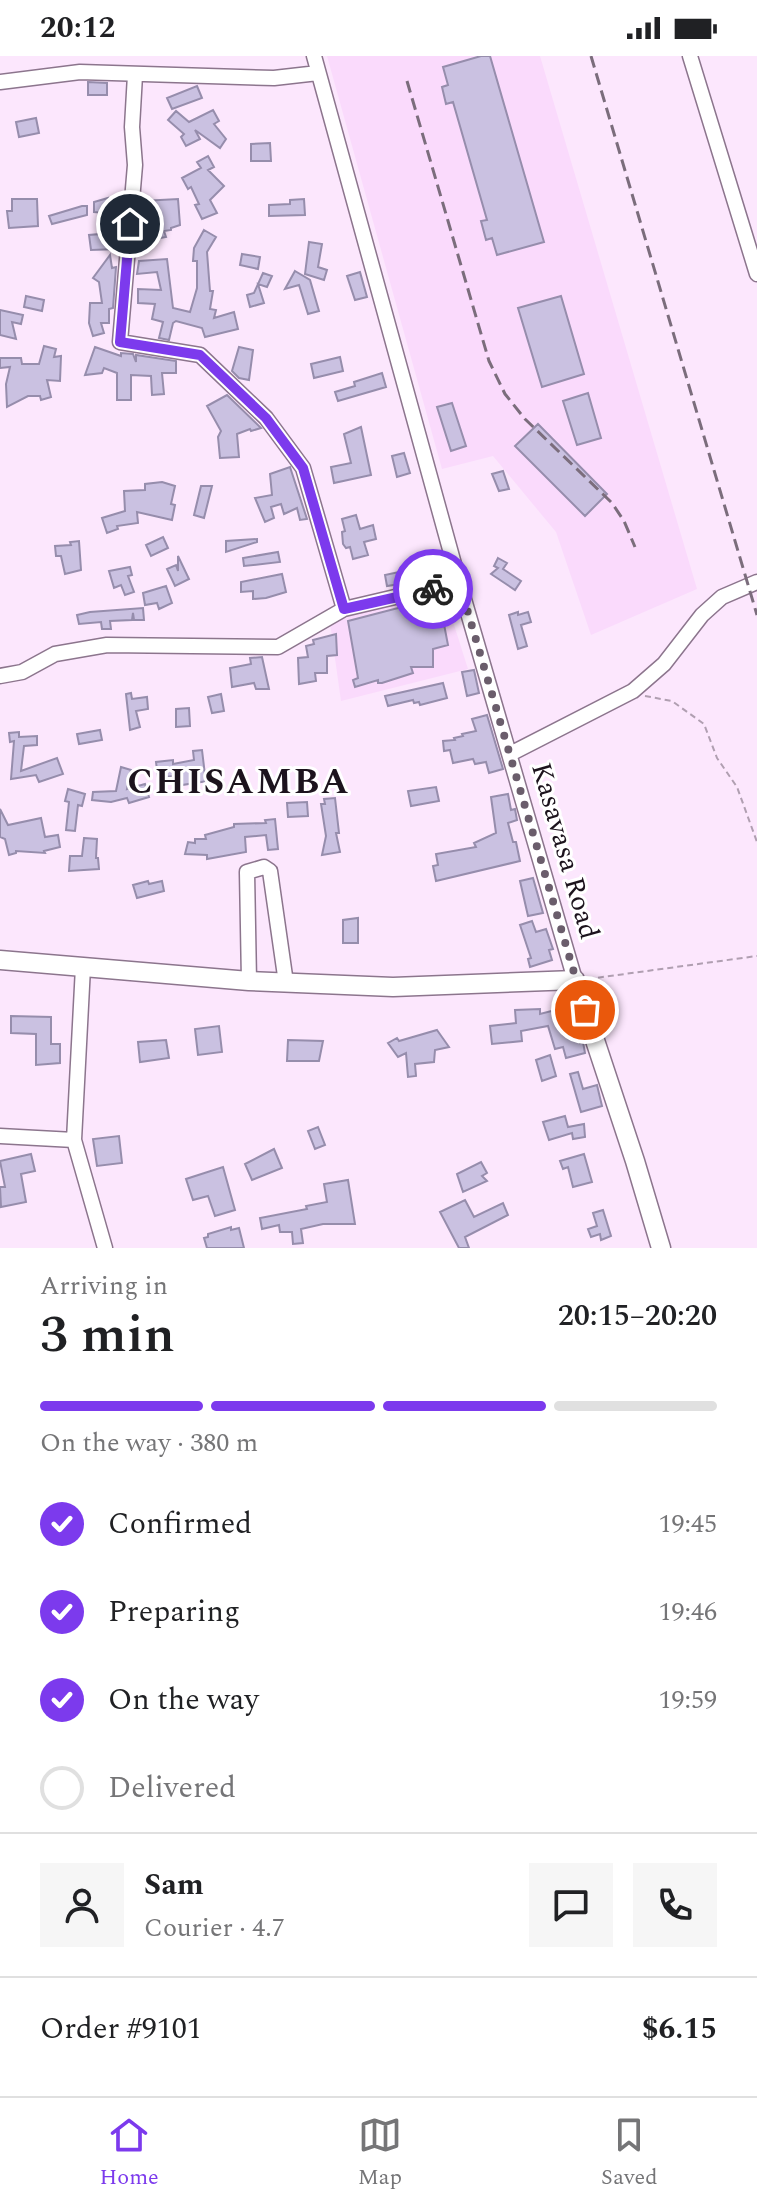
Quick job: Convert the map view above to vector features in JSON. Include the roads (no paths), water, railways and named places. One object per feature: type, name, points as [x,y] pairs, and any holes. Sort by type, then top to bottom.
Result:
[{"type":"main road","points":[[0,960],[249,981],[393,987],[575,980],[661,1248]]},
{"type":"street","points":[[314,56],[459,582],[510,754]]},
{"type":"street","points":[[690,56],[757,274]]},
{"type":"street","points":[[0,82],[80,72],[274,78],[318,73]]},
{"type":"street","points":[[135,75],[132,127],[135,165],[120,342],[200,355],[266,418],[303,468],[344,609]]},
{"type":"street","points":[[0,676],[22,672],[55,654],[107,645],[278,647],[344,609],[459,582]]},
{"type":"street","name":"Kasavasa Road","points":[[575,980],[510,754],[633,691],[664,664],[702,615],[722,597],[757,582]]},
{"type":"street","points":[[249,981],[247,872],[264,867],[270,871],[286,983]]},
{"type":"street","points":[[83,967],[74,1140],[105,1248]]},
{"type":"street","points":[[0,1136],[74,1140]]},
{"type":"railway","points":[[591,56],[757,615]]},
{"type":"railway","points":[[407,81],[489,361],[505,394],[525,419],[612,503],[635,547]]},
{"type":"district","name":"CHISAMBA","points":[[239,782]]}]
